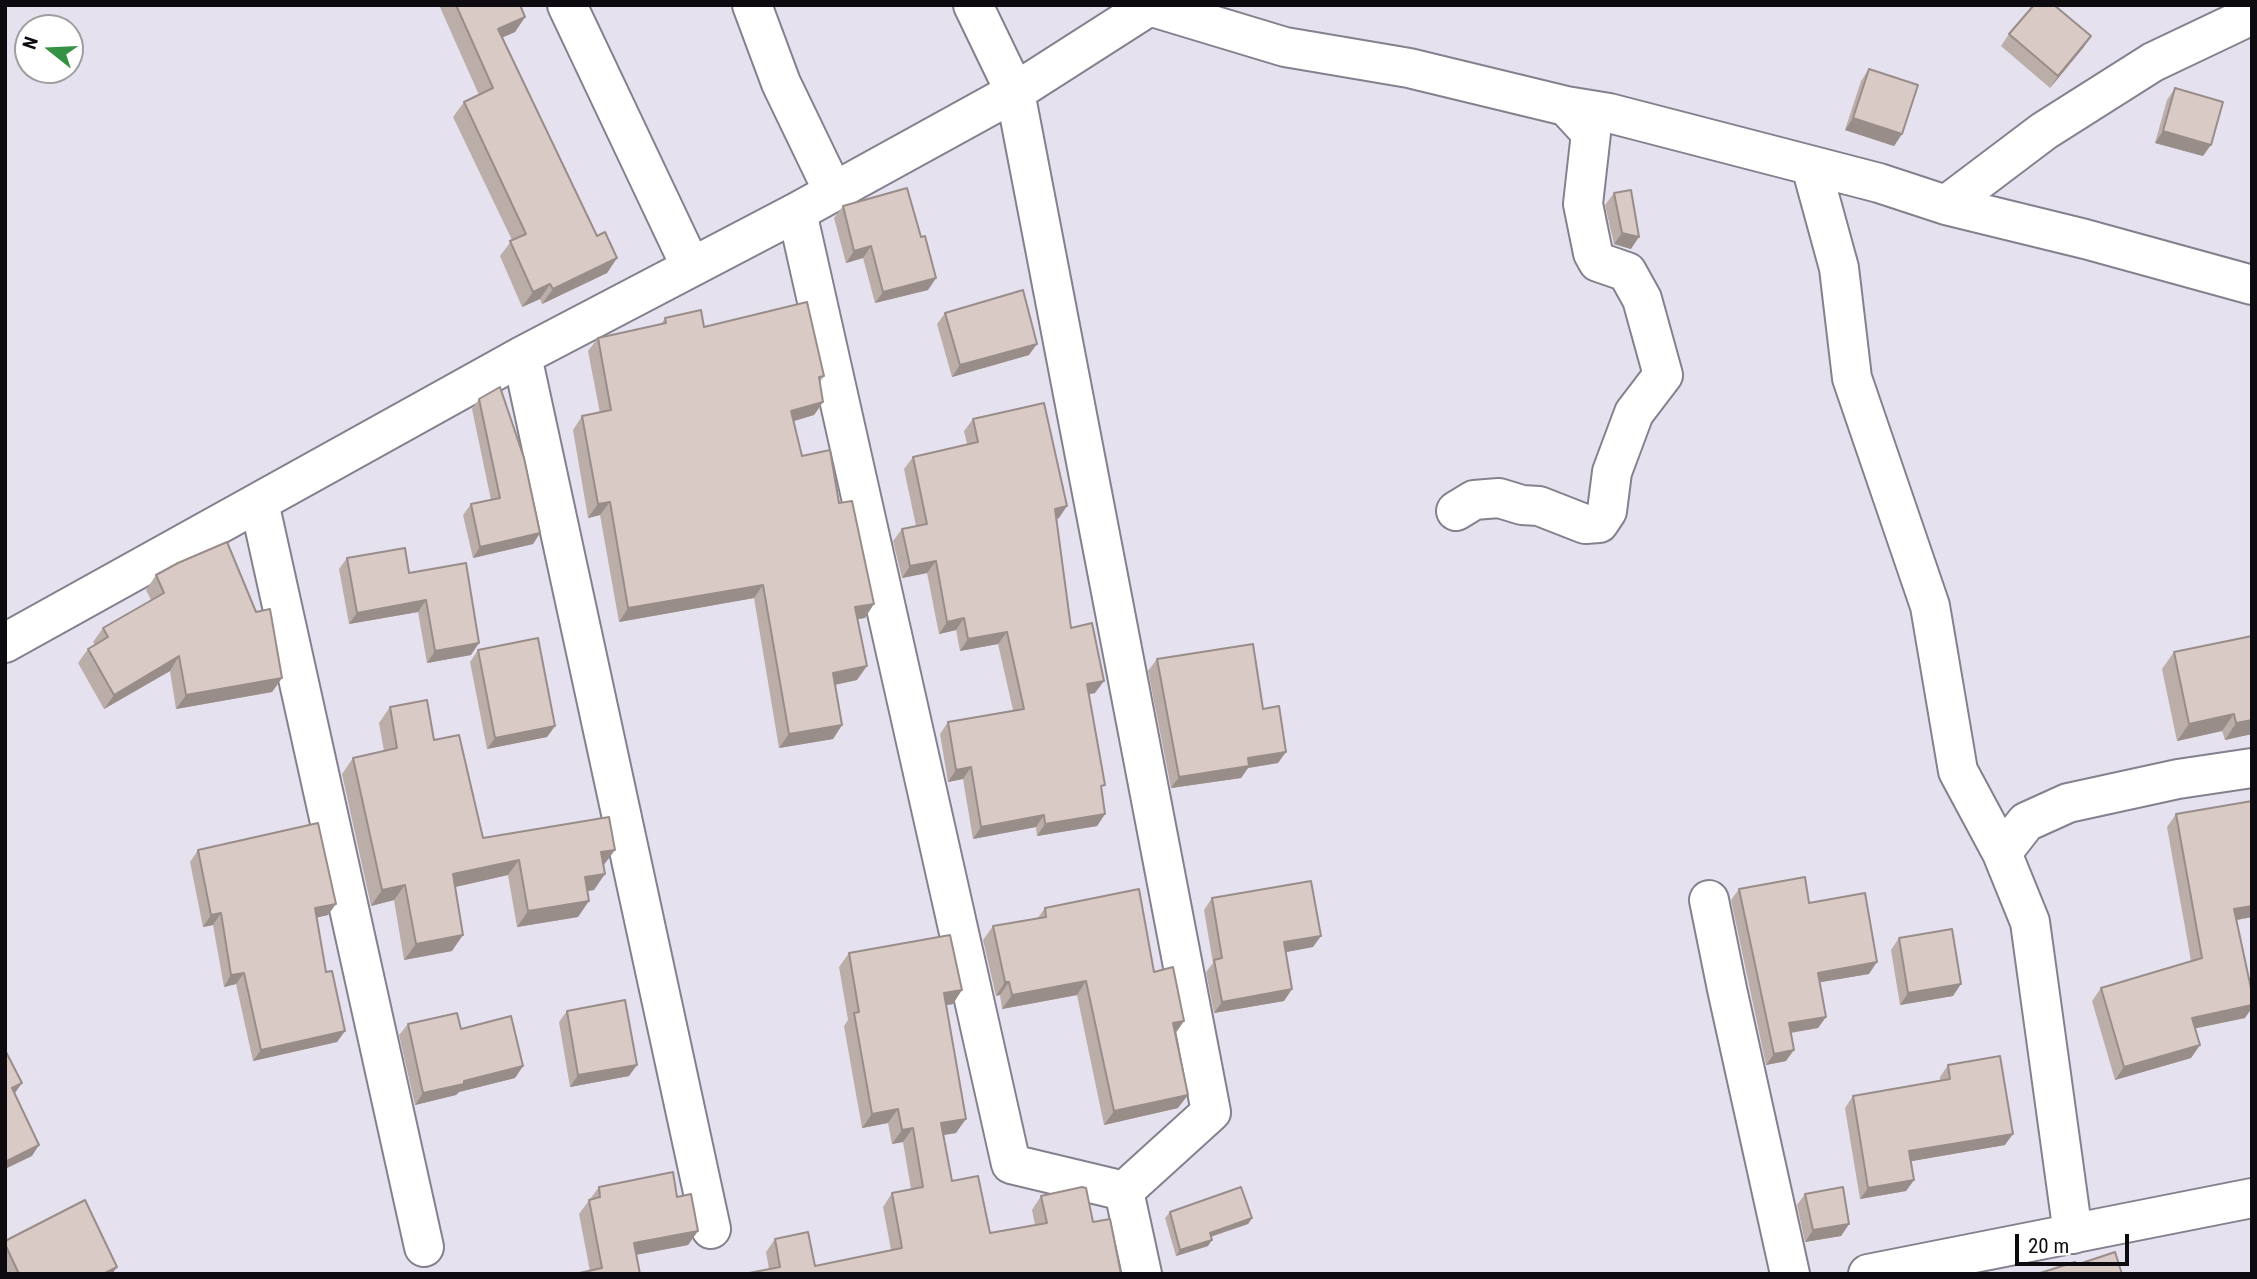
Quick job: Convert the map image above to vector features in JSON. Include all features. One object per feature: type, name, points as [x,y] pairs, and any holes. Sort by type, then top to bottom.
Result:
[{"type":"street","points":[[567,5],[691,267]]},
{"type":"street","points":[[751,5],[780,83],[833,191]]},
{"type":"street","points":[[973,5],[1015,92],[1211,1112],[1124,1191]]},
{"type":"street","points":[[5,643],[522,356],[797,212],[1015,92],[1150,6],[1285,47],[1409,68],[1566,106],[1609,113],[1879,183],[1946,205],[2085,239],[2252,285]]},
{"type":"street","points":[[1946,205],[2044,131],[2152,62],[2252,15]]},
{"type":"street","points":[[1456,511],[1474,500],[1499,498],[1522,505],[1539,506],[1585,524],[1599,523],[1606,511],[1612,472],[1634,413],[1663,375],[1642,299],[1627,272],[1598,262],[1593,253],[1583,204],[1591,133],[1566,106]]},
{"type":"street","points":[[1811,166],[1839,268],[1852,378],[1930,606],[1958,771],[2002,853],[2030,922],[2073,1234]]},
{"type":"street","points":[[797,212],[1011,1164],[1124,1191]]},
{"type":"street","points":[[522,356],[710,1229]]},
{"type":"street","points":[[259,502],[424,1247]]},
{"type":"street","points":[[2002,853],[2026,822],[2068,803],[2178,779],[2252,768]]},
{"type":"street","points":[[1709,900],[1790,1274]]},
{"type":"street","points":[[1124,1191],[1142,1274]]},
{"type":"street","points":[[1868,1274],[2252,1198]]},
{"type":"building","points":[[456,5],[520,5],[525,17],[498,29],[597,236],[605,232],[617,258],[553,289],[550,284],[533,292],[510,241],[526,234],[464,102],[493,88]]},
{"type":"building","points":[[2034,5],[2054,5],[2091,36],[2058,76],[2009,34]]},
{"type":"building","points":[[1869,69],[1918,85],[1902,134],[1853,118]]},
{"type":"building","points":[[2175,88],[2223,102],[2211,145],[2163,131]]},
{"type":"building","points":[[907,188],[921,237],[925,236],[936,278],[883,292],[871,246],[854,251],[843,206]]},
{"type":"building","points":[[1631,190],[1639,237],[1622,233],[1614,193]]},
{"type":"building","points":[[1023,290],[1037,344],[960,365],[945,313]]},
{"type":"building","points":[[807,302],[824,376],[819,377],[823,402],[791,411],[802,456],[830,450],[839,503],[852,501],[874,604],[855,607],[867,666],[833,673],[842,725],[789,734],[763,585],[628,608],[610,502],[598,504],[582,416],[611,410],[598,338],[666,323],[665,318],[701,310],[704,327]]},
{"type":"building","points":[[500,387],[524,458],[540,533],[480,547],[471,504],[500,498],[479,399]]},
{"type":"building","points":[[1044,403],[1067,506],[1055,509],[1071,628],[1092,623],[1104,681],[1087,684],[1105,785],[1101,786],[1105,814],[1045,824],[1044,815],[981,827],[971,767],[956,770],[948,722],[1024,709],[1007,632],[968,639],[964,618],[947,622],[936,561],[910,566],[902,529],[927,524],[913,457],[978,442],[973,419]]},
{"type":"building","points":[[227,542],[256,612],[270,609],[282,678],[186,695],[179,656],[114,695],[88,649],[108,637],[103,628],[164,593],[156,575]]},
{"type":"building","points":[[405,548],[409,573],[466,563],[479,643],[435,651],[426,600],[357,613],[347,558]]},
{"type":"building","points":[[2252,636],[2252,720],[2236,723],[2234,714],[2189,724],[2174,652]]},
{"type":"building","points":[[538,638],[555,726],[495,738],[478,650]]},
{"type":"building","points":[[1253,644],[1263,709],[1279,706],[1286,752],[1248,758],[1249,766],[1179,777],[1157,659]]},
{"type":"building","points":[[427,700],[434,740],[459,735],[483,838],[609,817],[615,850],[601,852],[605,874],[585,877],[589,901],[528,911],[519,860],[453,874],[463,935],[416,944],[405,885],[382,890],[353,758],[397,748],[390,707]]},
{"type":"building","points":[[2252,801],[2252,906],[2234,909],[2252,993],[2252,1005],[2192,1018],[2200,1045],[2124,1067],[2101,988],[2202,958],[2176,814]]},
{"type":"building","points":[[318,823],[336,904],[315,908],[326,972],[332,971],[345,1031],[261,1050],[244,973],[231,975],[221,913],[211,915],[198,850]]},
{"type":"building","points":[[1805,877],[1809,903],[1865,893],[1877,962],[1818,973],[1826,1017],[1789,1023],[1794,1050],[1774,1054],[1739,889]]},
{"type":"building","points":[[1311,881],[1321,936],[1284,942],[1292,989],[1222,1002],[1214,960],[1222,958],[1212,898]]},
{"type":"building","points":[[1139,889],[1154,972],[1173,967],[1184,1021],[1173,1023],[1188,1095],[1114,1111],[1086,981],[1012,995],[1009,982],[1005,982],[993,926],[1046,917],[1045,908]]},
{"type":"building","points":[[1952,929],[1961,984],[1908,993],[1899,938]]},
{"type":"building","points":[[950,935],[962,990],[944,993],[966,1119],[941,1123],[952,1181],[978,1176],[990,1233],[1047,1223],[1041,1196],[1086,1188],[1093,1222],[1110,1219],[1121,1274],[744,1274],[780,1267],[775,1239],[808,1232],[815,1266],[902,1248],[892,1193],[923,1187],[913,1128],[902,1130],[898,1109],[872,1114],[854,1013],[859,1012],[849,953]]},
{"type":"building","points":[[625,1000],[637,1065],[578,1075],[567,1011]]},
{"type":"building","points":[[457,1013],[461,1029],[511,1016],[523,1066],[423,1093],[408,1024]]},
{"type":"building","points":[[5,1050],[22,1083],[12,1088],[39,1145],[5,1162]]},
{"type":"building","points":[[2000,1056],[2013,1134],[1909,1151],[1914,1180],[1868,1188],[1853,1096],[1950,1079],[1948,1065]]},
{"type":"building","points":[[673,1172],[677,1197],[691,1194],[698,1231],[634,1243],[640,1274],[575,1274],[602,1268],[589,1200],[600,1197],[599,1187]]},
{"type":"building","points":[[1241,1187],[1252,1218],[1210,1233],[1212,1240],[1180,1250],[1170,1212]]},
{"type":"building","points":[[1843,1187],[1849,1224],[1813,1230],[1805,1194]]},
{"type":"building","points":[[85,1200],[117,1267],[103,1274],[19,1274],[5,1241]]},
{"type":"building","points":[[2115,1252],[2122,1274],[2037,1274],[2075,1262],[2076,1265]]}]
